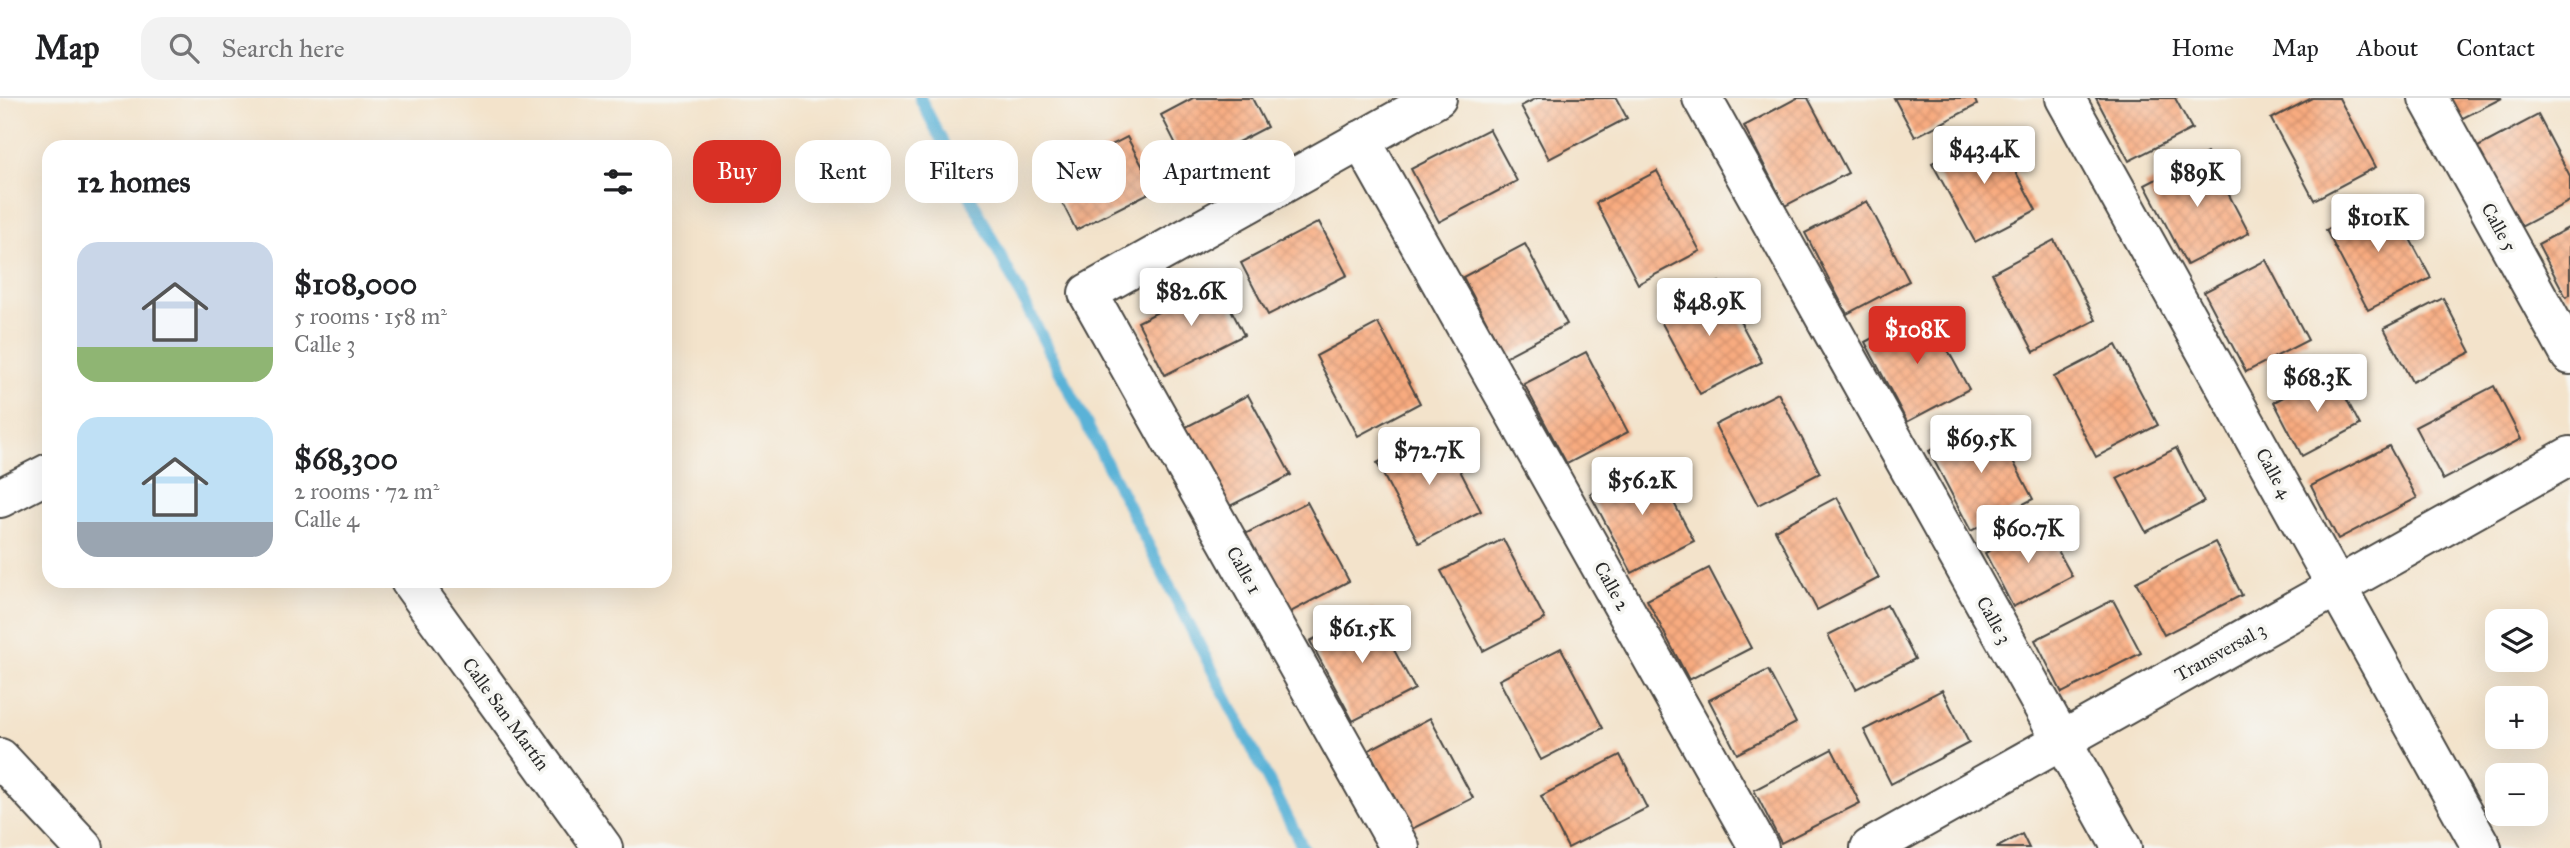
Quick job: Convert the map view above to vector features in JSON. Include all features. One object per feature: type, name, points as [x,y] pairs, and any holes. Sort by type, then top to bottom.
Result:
[{"type":"street","points":[[1361,140],[1437,98]]},
{"type":"street","name":"Calle 3","points":[[1702,98],[2122,848]]},
{"type":"street","name":"Calle 4","points":[[2065,98],[2483,848]]},
{"type":"street","name":"Calle 5","points":[[2428,98],[2570,355]]},
{"type":"street","name":"Calle 1","points":[[1361,140],[1088,293],[1400,848]]},
{"type":"street","name":"Calle 2","points":[[1361,140],[1759,848]]},
{"type":"street","name":"Transversal 3","points":[[1870,848],[2570,456]]},
{"type":"street","points":[[0,498],[42,476]]},
{"type":"street","name":"Calle San Martín","points":[[415,588],[603,848]]},
{"type":"street","points":[[0,758],[84,848]]},
{"type":"building","points":[[1193,98],[1252,98],[1267,127],[1242,140],[1174,140],[1161,115]]},
{"type":"building","points":[[1537,98],[1616,98],[1627,118],[1549,159],[1521,106]]},
{"type":"building","points":[[1797,98],[1808,98],[1848,173],[1785,206],[1744,126]]},
{"type":"building","points":[[1894,98],[1974,98],[1977,105],[1915,137]]},
{"type":"building","points":[[2096,98],[2175,98],[2192,129],[2129,161]]},
{"type":"building","points":[[2312,98],[2339,98],[2376,167],[2314,200],[2271,119]]},
{"type":"building","points":[[2447,98],[2502,98],[2459,120]]},
{"type":"building","points":[[2538,115],[2570,176],[2570,201],[2519,228],[2476,148]]},
{"type":"building","points":[[1489,129],[1517,181],[1439,222],[1411,169]]},
{"type":"building","points":[[1994,131],[2036,210],[1975,242],[1932,163]]},
{"type":"building","points":[[1127,137],[1140,162],[1140,198],[1076,230],[1062,203],[1126,203],[1126,140],[1121,140]]},
{"type":"building","points":[[2207,153],[2249,233],[2187,265],[2145,185]]},
{"type":"building","points":[[1657,171],[1700,251],[1638,284],[1596,203]]},
{"type":"building","points":[[2388,198],[2431,278],[2368,310],[2326,230]]},
{"type":"building","points":[[1867,201],[1909,281],[1847,314],[1805,233]]},
{"type":"building","points":[[1319,222],[1347,275],[1268,315],[1241,263]]},
{"type":"building","points":[[2570,227],[2570,295],[2566,297],[2538,244]]},
{"type":"building","points":[[2054,240],[2096,320],[2034,352],[1992,273]]},
{"type":"building","points":[[1525,244],[1567,324],[1505,357],[1463,277]]},
{"type":"building","points":[[2266,260],[2308,340],[2246,372],[2204,292]]},
{"type":"building","points":[[1217,282],[1244,335],[1165,375],[1138,322]]},
{"type":"building","points":[[1719,282],[1762,362],[1700,394],[1657,314]]},
{"type":"building","points":[[2443,298],[2471,352],[2412,382],[2384,328]]},
{"type":"building","points":[[1926,310],[1969,389],[1907,422],[1865,342]]},
{"type":"building","points":[[1378,323],[1420,403],[1358,436],[1316,356]]},
{"type":"building","points":[[2116,345],[2158,425],[2096,457],[2054,377]]},
{"type":"building","points":[[1586,352],[1628,432],[1567,464],[1524,384]]},
{"type":"building","points":[[2332,371],[2360,425],[2302,456],[2274,402]]},
{"type":"building","points":[[2494,386],[2521,439],[2443,480],[2415,427]]},
{"type":"building","points":[[1778,393],[1820,473],[1758,505],[1715,425]]},
{"type":"building","points":[[1248,395],[1291,475],[1228,507],[1186,427]]},
{"type":"building","points":[[1991,419],[2033,499],[1971,531],[1929,451]]},
{"type":"building","points":[[1439,430],[1481,511],[1419,543],[1377,463]]},
{"type":"building","points":[[2389,446],[2417,498],[2338,539],[2311,486]]},
{"type":"building","points":[[2176,448],[2204,502],[2146,532],[2117,478]]},
{"type":"building","points":[[1652,461],[1694,541],[1632,573],[1590,494]]},
{"type":"building","points":[[1837,497],[1879,578],[1817,610],[1775,530]]},
{"type":"building","points":[[1307,502],[1349,581],[1287,614],[1245,534]]},
{"type":"building","points":[[2043,523],[2072,576],[2013,607],[1985,553]]},
{"type":"building","points":[[1503,539],[1545,619],[1483,651],[1441,571]]},
{"type":"building","points":[[2215,542],[2242,595],[2164,635],[2136,582]]},
{"type":"building","points":[[1709,568],[1751,648],[1689,680],[1647,600]]},
{"type":"building","points":[[2113,600],[2141,653],[2062,693],[2035,640]]},
{"type":"building","points":[[1887,605],[1915,659],[1856,689],[1828,635]]},
{"type":"building","points":[[1372,609],[1415,689],[1353,721],[1310,641]]},
{"type":"building","points":[[1561,648],[1603,728],[1541,760],[1499,680]]},
{"type":"building","points":[[1768,670],[1796,723],[1737,754],[1709,700]]},
{"type":"building","points":[[1942,690],[1969,743],[1891,784],[1864,730]]},
{"type":"building","points":[[1430,718],[1473,798],[1410,830],[1369,750]]},
{"type":"building","points":[[1832,749],[1860,803],[1781,843],[1754,790]]},
{"type":"building","points":[[1620,755],[1647,808],[1568,848],[1541,796]]},
{"type":"building","points":[[2022,834],[2029,848],[1996,848]]},
{"type":"waterway","points":[[920,98],[1303,848]]}]
